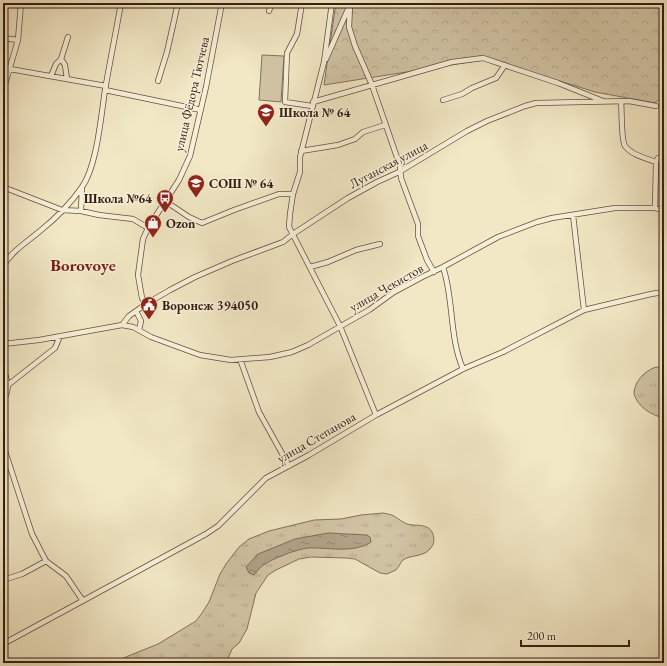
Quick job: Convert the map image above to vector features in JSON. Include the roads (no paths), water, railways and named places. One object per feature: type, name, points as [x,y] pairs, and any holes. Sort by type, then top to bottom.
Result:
[{"type":"street","points":[[3,91],[18,40],[21,3]]},
{"type":"street","points":[[3,266],[7,258],[22,244],[42,230],[62,210],[88,179],[96,143],[121,3]]},
{"type":"street","points":[[158,81],[167,52],[178,3]]},
{"type":"street","name":"улица Фёдора Тютчева","points":[[146,304],[142,298],[138,275],[141,249],[148,228],[179,180],[190,156],[206,87],[222,3]]},
{"type":"street","points":[[269,11],[272,3]]},
{"type":"street","points":[[302,3],[297,34],[287,53],[285,102],[313,104],[452,62],[483,58],[558,82],[606,102]]},
{"type":"street","points":[[332,3],[324,62],[301,151],[300,172],[294,194],[289,227],[340,326],[376,415]]},
{"type":"street","points":[[324,62],[350,4]]},
{"type":"street","points":[[350,4],[349,27],[354,46],[372,85],[400,166],[399,172],[418,224],[418,236],[427,260],[434,272]]},
{"type":"street","points":[[51,76],[56,64],[61,59],[68,37]]},
{"type":"street","points":[[3,38],[18,40]]},
{"type":"street","points":[[61,59],[65,65],[67,78]]},
{"type":"street","points":[[443,100],[462,94],[496,78],[505,65]]},
{"type":"street","points":[[10,69],[67,78],[201,110]]},
{"type":"street","points":[[621,101],[623,143],[628,149],[639,157],[656,162]]},
{"type":"street","name":"Луганская улица","points":[[122,325],[129,316],[170,290],[232,261],[283,242],[348,198],[399,172],[467,131],[487,121],[536,103],[629,101],[656,106]]},
{"type":"street","points":[[301,151],[338,145],[355,139],[363,132],[385,125]]},
{"type":"street","points":[[655,208],[656,162],[658,158],[664,158]]},
{"type":"street","points":[[3,188],[62,210],[81,211],[99,215],[133,219],[148,228]]},
{"type":"street","points":[[81,211],[82,188]]},
{"type":"street","points":[[165,201],[189,217],[202,223],[279,194],[294,194]]},
{"type":"street","name":"улица Чекистов","points":[[122,325],[139,330],[200,355],[215,358],[240,359],[270,357],[292,352],[308,345],[369,310],[394,292],[443,268],[498,237],[537,222],[615,208],[655,208],[664,210]]},
{"type":"street","points":[[573,215],[584,310]]},
{"type":"street","points":[[310,267],[328,262],[356,250],[380,244]]},
{"type":"street","points":[[443,268],[447,279],[454,342],[464,369]]},
{"type":"street","name":"улица Степанова","points":[[3,644],[194,541],[218,526],[266,478],[376,415],[464,369],[503,352],[584,310],[664,292]]},
{"type":"street","points":[[136,311],[140,322],[139,330]]},
{"type":"street","points":[[3,344],[122,325]]},
{"type":"street","points":[[8,385],[54,348],[60,336]]},
{"type":"street","points":[[240,359],[259,412],[289,466]]},
{"type":"street","points":[[3,366],[8,385],[3,402]]},
{"type":"street","points":[[6,377],[10,378],[20,376]]},
{"type":"street","points":[[3,445],[29,528],[46,561],[66,576],[83,601]]},
{"type":"street","points":[[3,580],[22,574],[46,561]]},
{"type":"water","points":[[328,533],[367,535],[370,537],[371,542],[364,546],[348,549],[308,548],[297,550],[266,563],[254,575],[249,573],[246,567],[258,554],[295,539]]},
{"type":"place","name":"Школа № 64","points":[[266,127]]},
{"type":"place","name":"СОШ № 64","points":[[196,198]]},
{"type":"place","name":"Школа №64","points":[[165,213]]},
{"type":"place","name":"Ozon","points":[[153,238]]},
{"type":"place","name":"Воронеж 394050","points":[[149,320]]},
{"type":"district","name":"Borovoye","points":[[83,265]]}]
